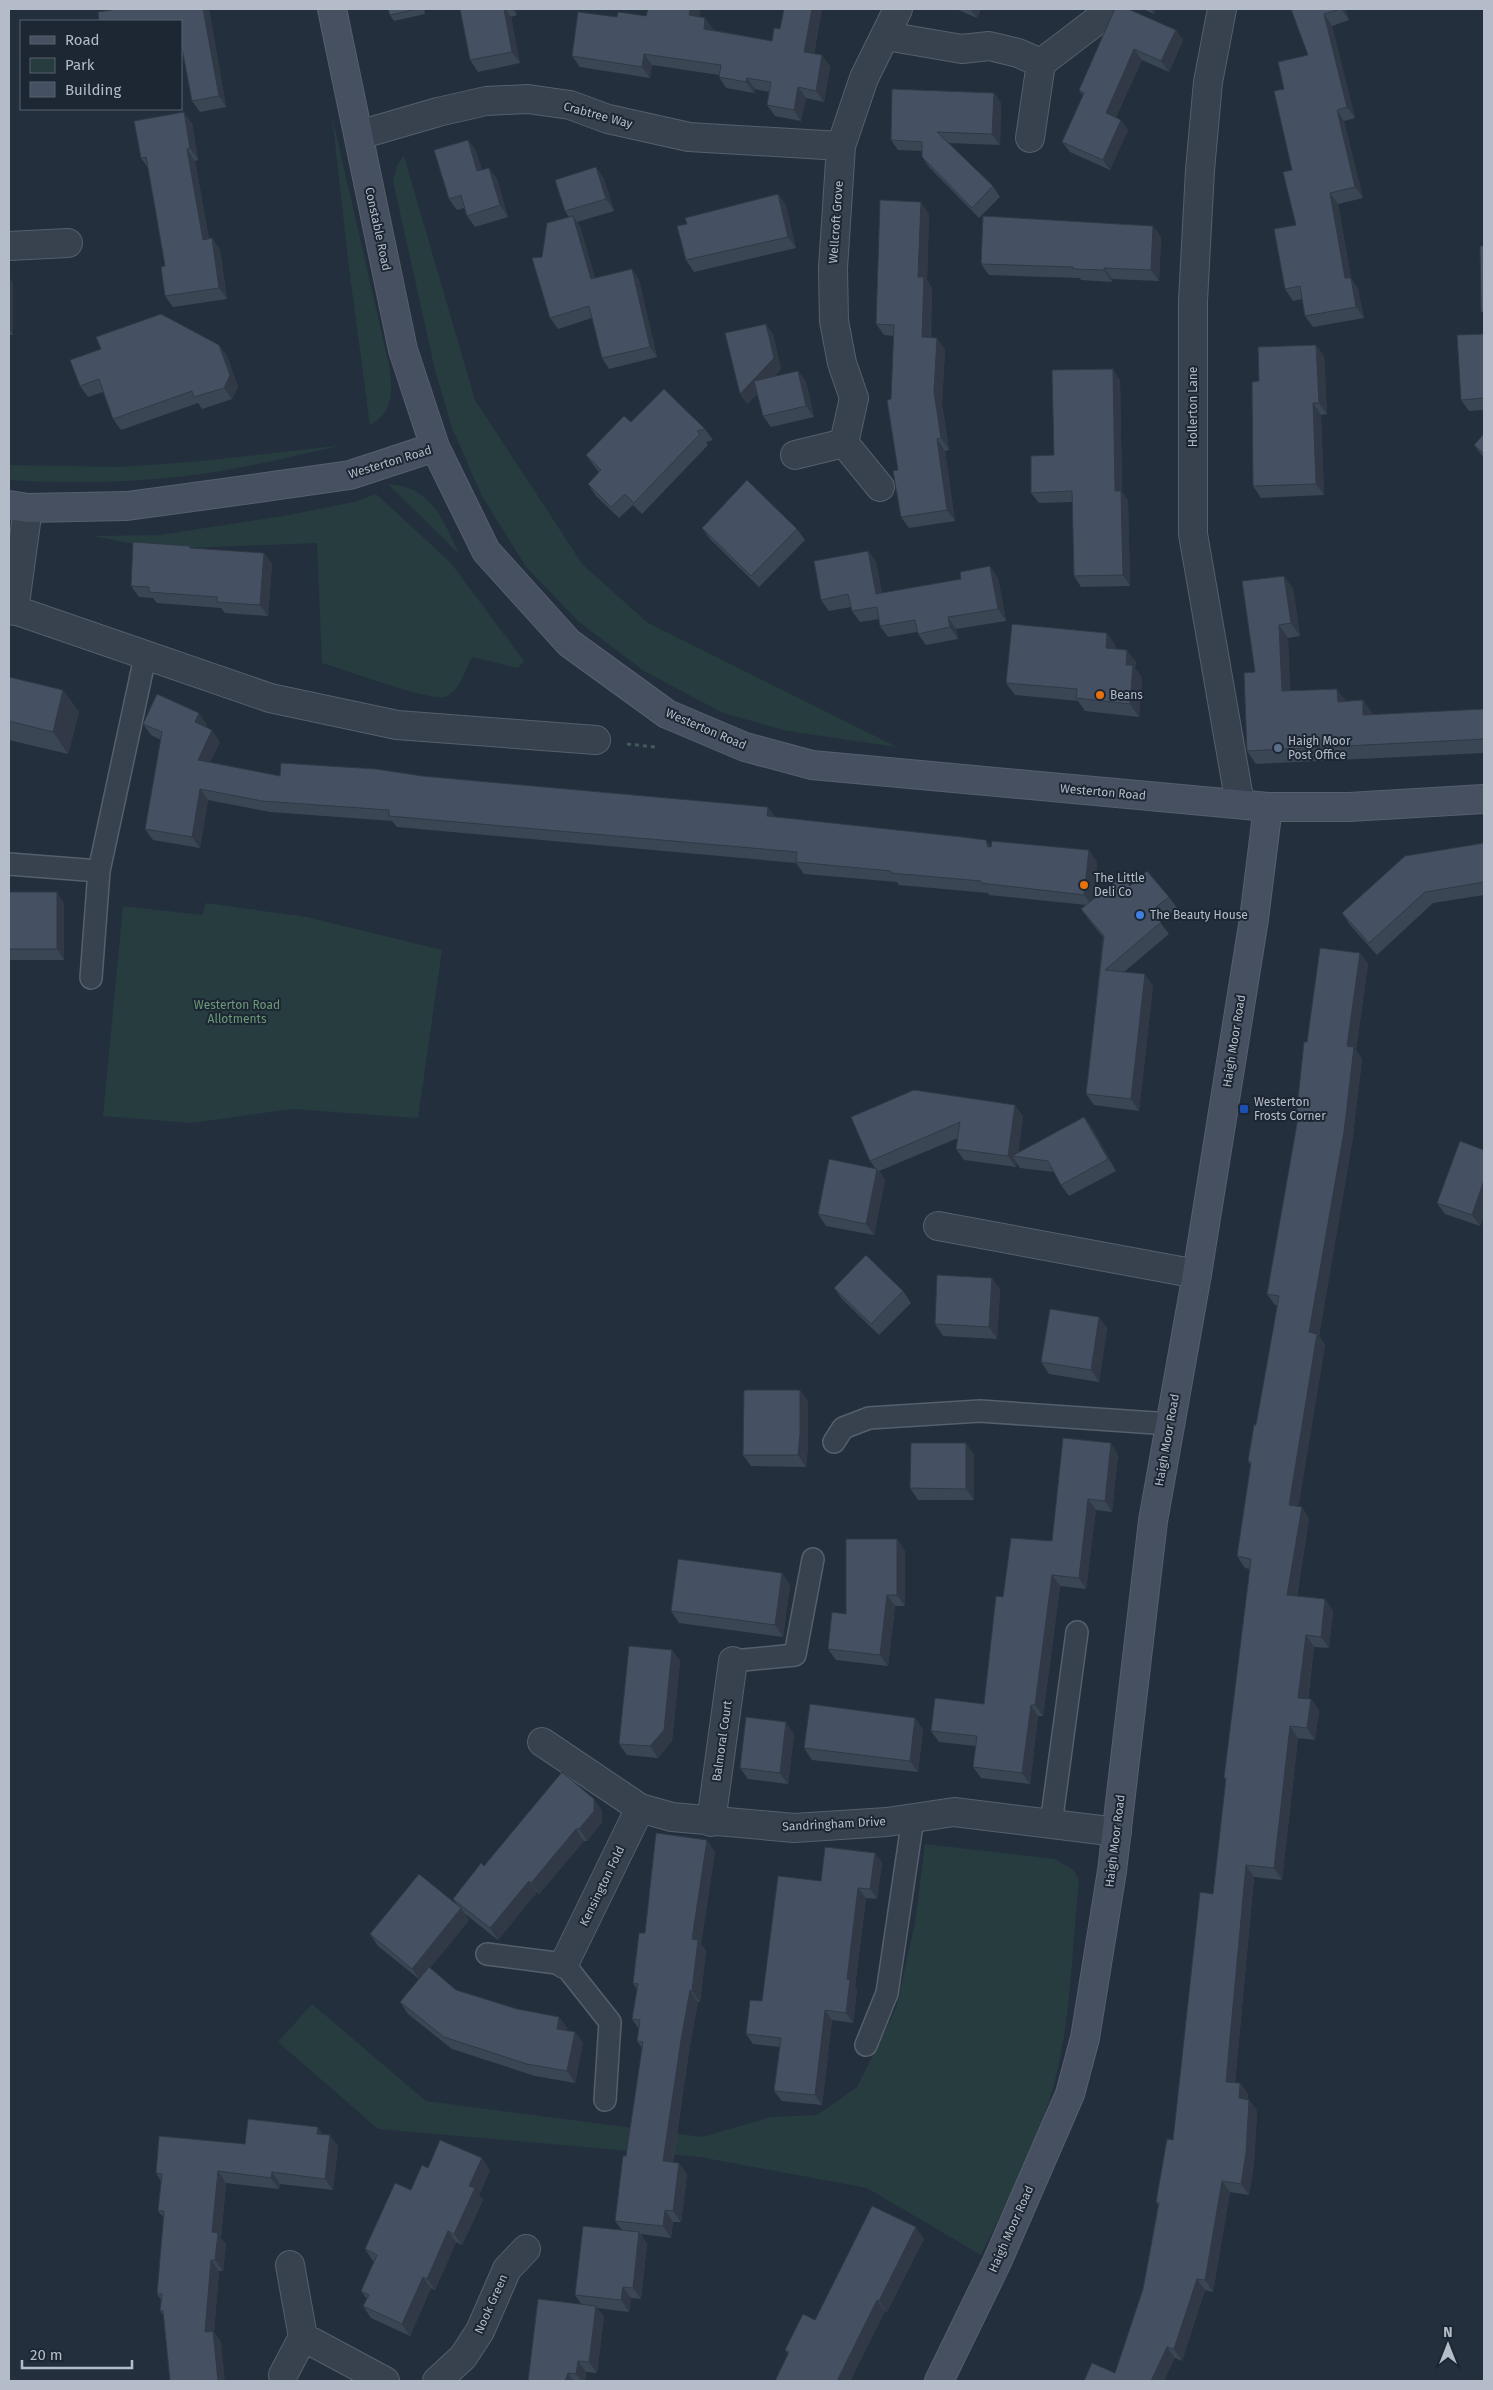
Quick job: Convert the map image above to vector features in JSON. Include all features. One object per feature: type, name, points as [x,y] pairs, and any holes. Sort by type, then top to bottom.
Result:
[{"type":"street","name":"Constable Road","points":[[332,9],[403,350],[435,447]]},
{"type":"street","name":"Wellcroft Grove","points":[[844,443],[854,398],[842,363],[834,321],[833,268],[841,146],[864,78],[898,9]]},
{"type":"street","points":[[1030,138],[1041,63],[1112,9]]},
{"type":"street","name":"Hollerton Lane","points":[[1222,9],[1208,82],[1194,273],[1193,534],[1240,804]]},
{"type":"street","points":[[886,36],[962,49],[989,46],[1018,53],[1041,63]]},
{"type":"street","name":"Crabtree Way","points":[[359,135],[486,100],[528,99],[570,105],[608,119],[689,137],[841,146]]},
{"type":"street","points":[[9,246],[68,243]]},
{"type":"street","points":[[795,455],[844,443],[880,487]]},
{"type":"street","name":"Westerton Road","points":[[596,740],[397,725],[270,698],[11,610],[18,507],[127,506],[350,475],[435,447],[486,551],[568,643],[667,714],[745,747],[812,765],[1268,806],[1349,807],[1484,799]]},
{"type":"street","name":"Haigh Moor Road","points":[[939,2381],[997,2262],[1070,2094],[1085,2038],[1095,1986],[1117,1832],[1153,1521],[1197,1274],[1254,919],[1268,806]]},
{"type":"street","points":[[938,1226],[1197,1274]]},
{"type":"street","name":"Balmoral Court","points":[[711,1822],[732,1661]]},
{"type":"street","name":"Sandringham Drive","points":[[542,1742],[640,1808],[672,1817],[794,1828],[913,1818],[954,1812],[1117,1832]]},
{"type":"street","name":"Kensington Fold","points":[[564,1964],[640,1808]]},
{"type":"street","name":"Nook Green","points":[[437,2381],[463,2357],[480,2331],[507,2269],[526,2249]]},
{"type":"street","points":[[283,2375],[303,2337],[290,2265]]},
{"type":"street","points":[[303,2337],[385,2381]]},
{"type":"lane","points":[[91,978],[99,871],[145,657]]},
{"type":"lane","points":[[9,864],[99,871]]},
{"type":"lane","points":[[834,1442],[843,1428],[869,1418],[980,1411],[1170,1424]]},
{"type":"lane","points":[[732,1661],[795,1655],[813,1559]]},
{"type":"lane","points":[[1052,1824],[1076,1632]]},
{"type":"lane","points":[[866,2045],[887,1993],[913,1818]]},
{"type":"lane","points":[[487,1954],[564,1964],[610,2022],[605,2100]]},
{"type":"green space","points":[[332,116],[390,369],[390,401],[384,414],[370,425],[349,268]]},
{"type":"green space","points":[[404,156],[475,400],[583,565],[648,623],[897,747],[787,731],[723,713],[644,671],[579,622],[526,567],[482,496],[452,428],[435,370],[393,181],[397,165]]},
{"type":"green space","points":[[344,445],[256,465],[185,476],[97,482],[9,480],[9,465],[121,467],[202,461]]},
{"type":"green space","points":[[388,484],[403,486],[416,491],[426,499],[441,518],[460,555]]},
{"type":"green space","points":[[376,494],[450,562],[524,661],[518,668],[472,657],[461,680],[453,691],[444,697],[436,697],[405,690],[322,663],[317,543],[162,549],[92,536],[160,535],[289,515],[354,502]]},
{"type":"green space","name":"Westerton Road Allotments","points":[[206,903],[307,917],[442,950],[418,1118],[292,1109],[191,1123],[103,1116],[123,906],[202,915]]},
{"type":"green space","points":[[925,1844],[1054,1859],[1073,1869],[1079,1880],[1064,2039],[1053,2088],[1030,2152],[981,2255],[867,2188],[700,2157],[378,2129],[278,2042],[312,2004],[426,2101],[702,2137],[771,2117],[817,2115],[857,2087],[896,2008],[915,1923]]},
{"type":"building","points":[[118,9],[203,9],[219,96],[192,101],[182,48],[182,20],[99,20],[98,12]]},
{"type":"building","points":[[388,9],[417,9],[390,15]]},
{"type":"building","points":[[460,9],[504,9],[512,52],[470,60]]},
{"type":"building","points":[[648,9],[690,9],[689,15],[705,18],[704,29],[772,41],[774,28],[780,29],[784,9],[812,9],[804,52],[822,55],[816,91],[798,87],[794,110],[767,105],[771,82],[747,78],[746,82],[719,77],[721,65],[644,54],[642,67],[572,56],[578,12],[617,17],[618,12],[646,16]]},
{"type":"building","points":[[1116,9],[1128,9],[1176,30],[1161,61],[1134,49],[1106,113],[1121,120],[1103,160],[1062,142],[1084,93],[1079,90]]},
{"type":"building","points":[[1291,9],[1340,9],[1324,14],[1347,107],[1337,110],[1355,187],[1330,193],[1345,278],[1351,278],[1356,307],[1305,316],[1300,286],[1285,289],[1274,229],[1296,225],[1283,172],[1292,170],[1274,91],[1284,89],[1278,62],[1308,55]]},
{"type":"building","points":[[892,89],[994,93],[992,134],[937,132],[993,186],[972,208],[922,157],[922,142],[891,140]]},
{"type":"building","points":[[184,112],[190,148],[187,149],[203,240],[212,238],[219,288],[165,296],[161,267],[165,266],[154,202],[146,157],[141,158],[134,121]]},
{"type":"building","points":[[468,140],[477,171],[489,168],[500,205],[467,216],[461,195],[449,199],[434,150]]},
{"type":"building","points":[[596,167],[606,199],[565,211],[555,180]]},
{"type":"building","points":[[778,194],[788,237],[686,260],[677,226],[687,224],[685,218]]},
{"type":"building","points":[[880,200],[921,202],[918,277],[924,277],[922,337],[937,338],[934,392],[941,438],[937,439],[947,510],[901,517],[893,471],[898,470],[887,400],[891,399],[894,325],[876,324]]},
{"type":"building","points":[[573,216],[591,279],[632,269],[650,347],[602,358],[589,306],[550,318],[532,258],[542,257],[547,223]]},
{"type":"building","points":[[983,216],[1153,226],[1151,270],[1073,269],[1073,267],[981,264]]},
{"type":"building","points":[[1480,246],[1484,246],[1484,312],[1481,312]]},
{"type":"building","points":[[161,314],[219,345],[230,375],[224,388],[194,397],[192,391],[113,419],[99,379],[80,386],[70,360],[101,349],[96,337]]},
{"type":"building","points":[[766,324],[774,358],[740,394],[725,333]]},
{"type":"building","points":[[1484,334],[1484,398],[1461,400],[1457,335]]},
{"type":"building","points":[[1316,345],[1319,403],[1313,403],[1316,484],[1253,486],[1252,382],[1259,381],[1258,347]]},
{"type":"building","points":[[1113,369],[1115,491],[1121,491],[1123,575],[1074,576],[1072,491],[1031,493],[1031,456],[1054,455],[1052,370]]},
{"type":"building","points":[[798,371],[806,406],[763,416],[754,381]]},
{"type":"building","points":[[664,389],[705,429],[697,431],[700,434],[634,503],[625,494],[611,507],[588,484],[601,470],[586,455],[624,416],[631,422]]},
{"type":"building","points":[[1484,434],[1484,454],[1474,445]]},
{"type":"building","points":[[747,480],[797,529],[751,576],[702,528]]},
{"type":"building","points":[[133,542],[264,553],[260,605],[217,602],[217,597],[149,592],[149,587],[131,586]]},
{"type":"building","points":[[868,551],[876,594],[961,579],[960,572],[990,566],[998,609],[948,617],[950,627],[918,634],[915,620],[880,626],[877,607],[852,611],[848,594],[821,600],[814,561]]},
{"type":"building","points":[[1284,576],[1291,623],[1279,625],[1282,691],[1337,689],[1338,702],[1363,700],[1363,715],[1484,709],[1484,739],[1247,751],[1244,673],[1255,672],[1242,581]]},
{"type":"building","points":[[1012,624],[1107,633],[1106,648],[1127,650],[1126,665],[1133,665],[1130,704],[1076,698],[1077,689],[1006,683]]},
{"type":"building","points":[[9,677],[63,690],[53,732],[9,721]]},
{"type":"building","points":[[157,694],[199,713],[195,722],[212,730],[198,760],[280,776],[281,763],[376,769],[422,776],[768,807],[767,816],[986,840],[988,847],[991,847],[992,841],[1089,850],[1084,895],[981,883],[981,881],[796,862],[797,852],[389,816],[389,810],[262,801],[200,789],[192,837],[145,829],[162,732],[143,724]]},
{"type":"building","points":[[1484,843],[1484,882],[1425,892],[1369,943],[1342,913],[1405,856]]},
{"type":"building","points":[[1147,871],[1169,897],[1151,911],[1161,922],[1105,970],[1145,974],[1131,1099],[1086,1094],[1104,936],[1081,909],[1122,876],[1130,886]]},
{"type":"building","points":[[9,892],[57,892],[57,949],[9,949]]},
{"type":"building","points":[[1320,948],[1360,953],[1347,1046],[1354,1047],[1344,1132],[1309,1332],[1317,1334],[1289,1505],[1302,1507],[1287,1595],[1325,1599],[1321,1637],[1306,1635],[1298,1698],[1311,1699],[1307,1728],[1290,1726],[1274,1868],[1246,1865],[1226,2082],[1240,2083],[1239,2098],[1249,2100],[1246,2153],[1241,2184],[1222,2181],[1205,2280],[1197,2279],[1174,2349],[1167,2347],[1151,2381],[1084,2381],[1092,2363],[1115,2373],[1143,2289],[1159,2203],[1156,2202],[1167,2139],[1173,2140],[1200,1892],[1213,1894],[1226,1778],[1224,1778],[1251,1559],[1237,1556],[1251,1462],[1248,1461],[1279,1296],[1267,1294],[1298,1118],[1296,1118],[1304,1042],[1307,1042]]},
{"type":"building","points":[[914,1090],[1015,1105],[1008,1156],[956,1149],[960,1122],[870,1161],[851,1117]]},
{"type":"building","points":[[1084,1117],[1108,1159],[1061,1185],[1048,1161],[1012,1156]]},
{"type":"building","points":[[1460,1141],[1484,1150],[1484,1180],[1472,1215],[1437,1203]]},
{"type":"building","points":[[829,1159],[877,1169],[866,1224],[818,1214]]},
{"type":"building","points":[[866,1255],[903,1291],[871,1324],[834,1288]]},
{"type":"building","points":[[937,1275],[992,1278],[989,1327],[935,1324]]},
{"type":"building","points":[[1050,1309],[1099,1317],[1091,1370],[1041,1362]]},
{"type":"building","points":[[744,1390],[800,1390],[798,1455],[743,1455]]},
{"type":"building","points":[[1063,1438],[1111,1443],[1105,1501],[1088,1499],[1079,1578],[1052,1575],[1035,1705],[1031,1705],[1022,1773],[973,1767],[977,1736],[931,1731],[935,1698],[984,1704],[996,1596],[1003,1597],[1011,1538],[1052,1541]]},
{"type":"building","points":[[911,1443],[966,1443],[966,1489],[910,1488]]},
{"type":"building","points":[[846,1539],[897,1539],[897,1595],[887,1595],[880,1655],[828,1649],[832,1612],[846,1614]]},
{"type":"building","points":[[678,1559],[782,1573],[775,1625],[671,1611]]},
{"type":"building","points":[[629,1646],[672,1650],[664,1730],[650,1746],[619,1744]]},
{"type":"building","points":[[810,1704],[915,1718],[910,1761],[804,1748]]},
{"type":"building","points":[[746,1717],[786,1722],[780,1773],[740,1768]]},
{"type":"building","points":[[562,1772],[594,1799],[594,1811],[579,1829],[576,1829],[531,1883],[529,1881],[490,1928],[453,1899],[481,1863],[484,1866]]},
{"type":"building","points":[[656,1833],[707,1840],[692,1939],[698,1940],[692,1991],[690,1990],[681,2040],[663,2161],[679,2163],[673,2211],[665,2210],[663,2226],[615,2221],[623,2156],[626,2156],[643,2042],[637,2041],[640,2020],[632,2019],[638,1984],[633,1983],[639,1933],[645,1933]]},
{"type":"building","points":[[825,1847],[875,1853],[870,1889],[858,1888],[847,1979],[850,1980],[846,2013],[825,2010],[815,2095],[774,2091],[781,2038],[746,2034],[750,2000],[762,2001],[778,1876],[821,1881]]},
{"type":"building","points":[[419,1874],[461,1908],[412,1969],[370,1934]]},
{"type":"building","points":[[429,1967],[456,1990],[517,2009],[559,2017],[557,2029],[575,2032],[567,2071],[527,2064],[444,2037],[400,2002]]},
{"type":"building","points":[[248,2119],[318,2127],[317,2134],[330,2135],[325,2179],[272,2172],[271,2178],[218,2171],[212,2232],[218,2233],[215,2260],[211,2260],[205,2332],[213,2331],[218,2381],[170,2381],[163,2311],[160,2311],[162,2294],[157,2294],[164,2211],[158,2211],[162,2174],[156,2173],[159,2136],[245,2144]]},
{"type":"building","points":[[440,2140],[482,2158],[469,2186],[475,2188],[454,2234],[448,2231],[427,2279],[423,2277],[402,2324],[363,2306],[369,2295],[361,2291],[377,2255],[365,2249],[395,2183],[411,2190],[422,2165],[428,2168]]},
{"type":"building","points":[[872,2206],[916,2227],[837,2381],[775,2381],[789,2352],[785,2350],[803,2314],[815,2320]]},
{"type":"building","points":[[583,2226],[639,2232],[633,2288],[623,2287],[621,2300],[575,2295]]},
{"type":"building","points":[[538,2299],[596,2306],[589,2362],[578,2361],[576,2374],[568,2373],[565,2381],[528,2381]]},
{"type":"place","name":"Beans","points":[[1100,695]]},
{"type":"place","name":"Haigh Moor Post Office","points":[[1278,748]]},
{"type":"place","name":"The Little Deli Co","points":[[1084,885]]},
{"type":"place","name":"The Beauty House","points":[[1140,915]]},
{"type":"place","name":"Westerton Frosts Corner","points":[[1244,1109]]}]
